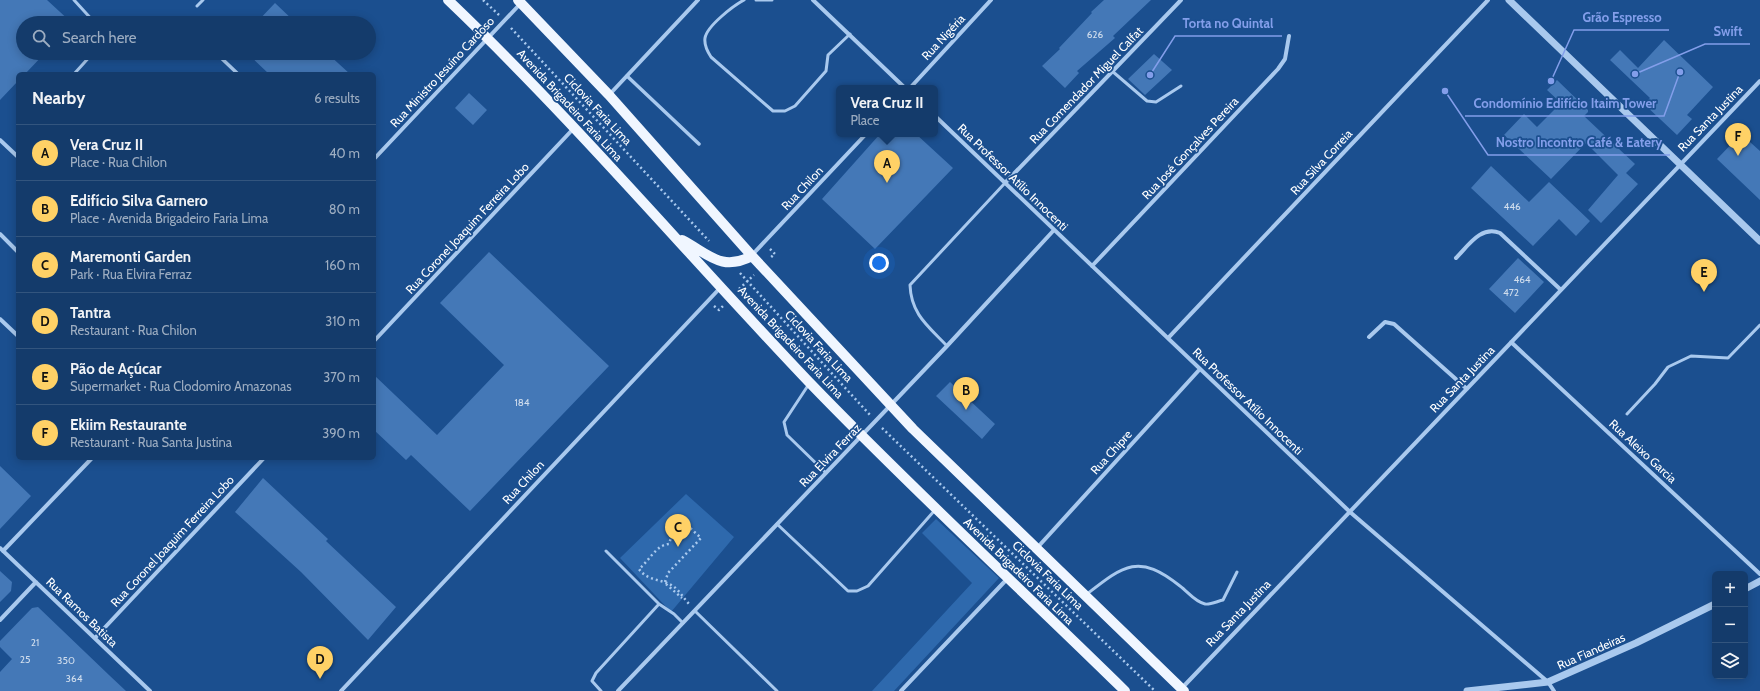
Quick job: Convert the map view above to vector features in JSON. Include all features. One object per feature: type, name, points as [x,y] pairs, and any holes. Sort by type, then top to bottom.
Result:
[{"type":"main road","name":"Avenida Brigadeiro Faria Lima","points":[[448,0],[488,38],[574,128],[810,383],[936,509],[1126,691]]},
{"type":"main road","points":[[521,1],[609,95],[752,256],[891,405],[1182,690]]},
{"type":"main road","points":[[674,236],[720,262],[730,263],[752,256]]},
{"type":"street","points":[[609,95],[698,0]]},
{"type":"street","points":[[813,0],[902,85]]},
{"type":"street","name":"Rua Nigéria","points":[[913,85],[991,0]]},
{"type":"street","name":"Rua Comendador Miguel Calfat","points":[[1005,183],[1181,0]]},
{"type":"street","name":"Rua Silva Correia","points":[[1168,338],[1488,0]]},
{"type":"street","points":[[1509,0],[1760,240]]},
{"type":"street","name":"Rua Ministro Jesuíno Cardoso","points":[[376,157],[521,1]]},
{"type":"street","name":"Rua José Gonçalves Pereira","points":[[1092,266],[1278,69],[1285,59],[1289,36]]},
{"type":"street","points":[[223,60],[236,72]]},
{"type":"street","points":[[627,76],[699,144]]},
{"type":"street","name":"Rua Santa Justina","points":[[1182,690],[1760,81]]},
{"type":"street","name":"Rua Professor Atílio Innocenti","points":[[938,119],[1350,512],[1548,682],[1554,691]]},
{"type":"street","name":"Rua Coronel Joaquim Ferreira Lobo","points":[[376,339],[574,128]]},
{"type":"street","name":"Rua Chilon","points":[[752,256],[863,137]]},
{"type":"street","points":[[0,140],[16,155]]},
{"type":"street","name":"Rua Elvira Ferraz","points":[[618,691],[947,346],[1054,230]]},
{"type":"street","points":[[1456,258],[1475,238],[1484,232],[1493,230],[1500,233],[1561,290]]},
{"type":"street","points":[[0,234],[16,250]]},
{"type":"street","name":"Rua Chilon","points":[[340,691],[721,287]]},
{"type":"street","points":[[0,319],[16,334]]},
{"type":"street","points":[[1369,337],[1386,322],[1394,324],[1467,389]]},
{"type":"street","name":"Rua Aleixo Garcia","points":[[1512,342],[1760,574]]},
{"type":"street","name":"Rua Chipre","points":[[1036,548],[1200,369]]},
{"type":"street","points":[[2,550],[90,460]]},
{"type":"street","name":"Rua Coronel Joaquim Ferreira Lobo","points":[[94,638],[262,460]]},
{"type":"street","name":"Rua Ramos Batista","points":[[2,550],[150,691]]},
{"type":"street","points":[[902,691],[1008,578]]},
{"type":"street","points":[[1748,587],[1760,581]]},
{"type":"street","points":[[0,620],[36,582]]},
{"type":"street","name":"Rua Fiandeiras","points":[[1467,691],[1548,682],[1636,643],[1712,605]]},
{"type":"lane","points":[[74,0],[89,16]]},
{"type":"lane","points":[[197,6],[203,0]]},
{"type":"lane","points":[[744,0],[724,15],[707,32],[705,37],[707,50],[711,56],[773,111],[785,111],[795,106],[826,71],[828,55],[850,34]]},
{"type":"lane","points":[[756,0],[772,0]]},
{"type":"lane","points":[[76,72],[87,60]]},
{"type":"lane","points":[[1112,71],[1147,101],[1156,102],[1181,86]]},
{"type":"lane","points":[[947,346],[919,316],[910,300],[910,285],[1005,183]]},
{"type":"lane","points":[[1627,414],[1655,384],[1668,367],[1691,356],[1728,358],[1760,325]]},
{"type":"lane","points":[[810,383],[784,422],[787,435],[826,473]]},
{"type":"lane","points":[[777,524],[848,591],[857,591],[868,586],[936,509]]},
{"type":"lane","points":[[606,551],[659,604],[674,614],[683,623]]},
{"type":"lane","points":[[1085,595],[1112,574],[1132,566],[1147,566],[1180,585],[1197,601],[1206,604],[1223,600],[1237,572]]},
{"type":"lane","points":[[601,691],[592,681],[596,673],[659,604]]},
{"type":"lane","points":[[695,611],[777,691]]},
{"type":"path","name":"Ciclovia Faria Lima","points":[[483,0],[714,246]]},
{"type":"path","points":[[719,310],[775,254]]},
{"type":"path","name":"Ciclovia Faria Lima","points":[[730,263],[875,421],[1155,691]]},
{"type":"path","points":[[664,582],[668,573],[701,538],[688,526],[683,525],[677,528],[672,533],[669,544],[664,544],[658,549],[649,561],[639,570],[654,580],[664,582],[695,611]]},
{"type":"shaded area","points":[[686,494],[734,537],[671,612],[620,558]]},
{"type":"shaded area","points":[[936,519],[999,578],[894,691],[872,691],[972,583],[922,533]]},
{"type":"building","points":[[0,0],[47,0],[64,16],[16,16],[16,60],[38,60],[27,72],[16,72],[16,83],[0,100]]},
{"type":"building","points":[[1104,0],[1151,0],[1113,36],[1115,38],[1077,71],[1079,73],[1065,88],[1042,66],[1060,49],[1059,48],[1092,13],[1091,12]]},
{"type":"building","points":[[275,3],[289,16],[263,16]]},
{"type":"building","points":[[1664,40],[1713,87],[1687,115],[1692,119],[1677,135],[1644,104],[1650,98],[1610,60],[1620,50],[1638,68]]},
{"type":"building","points":[[1154,54],[1172,70],[1145,95],[1128,79]]},
{"type":"building","points":[[254,60],[335,60],[348,72],[267,72]]},
{"type":"building","points":[[1557,80],[1588,110],[1584,116],[1635,164],[1626,173],[1638,184],[1601,223],[1588,210],[1618,175],[1586,143],[1551,179],[1504,135],[1524,114],[1537,127],[1561,103],[1547,90]]},
{"type":"building","points":[[469,93],[487,110],[473,125],[455,108]]},
{"type":"building","points":[[1741,134],[1760,151],[1760,200],[1717,159]]},
{"type":"building","points":[[877,137],[919,137],[953,168],[875,249],[822,199]]},
{"type":"building","points":[[1491,166],[1529,202],[1549,182],[1590,221],[1576,236],[1559,219],[1533,246],[1471,188]]},
{"type":"building","points":[[489,252],[609,366],[470,511],[411,455],[406,460],[376,432],[376,377],[437,435],[504,365],[440,303]]},
{"type":"building","points":[[1518,258],[1544,282],[1515,313],[1489,289]]},
{"type":"building","points":[[950,382],[995,424],[982,439],[936,396]]},
{"type":"building","points":[[0,466],[31,496],[0,529]]},
{"type":"building","points":[[263,478],[328,539],[326,541],[396,607],[368,640],[301,572],[235,512]]},
{"type":"building","points":[[0,571],[12,582],[11,591],[0,602]]},
{"type":"building","points":[[38,607],[126,691],[0,691],[0,672],[12,659],[0,647],[0,641],[32,608]]},
{"type":"place","name":"Condomínio Edifício Itaim Tower","points":[[1680,72]]},
{"type":"place","name":"Swift","points":[[1635,74]]},
{"type":"place","name":"Torta no Quintal","points":[[1150,75]]},
{"type":"place","name":"Grão Espresso","points":[[1551,81]]},
{"type":"place","name":"Nostro Incontro Café & Eatery","points":[[1445,91]]},
{"type":"place","name":"Ekiim Restaurante","points":[[1738,156]]},
{"type":"place","name":"Vera Cruz II","points":[[887,183]]},
{"type":"place","name":"Pão de Açúcar","points":[[1704,292]]},
{"type":"place","name":"Edifício Silva Garnero","points":[[966,410]]},
{"type":"place","name":"Maremonti Garden","points":[[678,547]]},
{"type":"place","name":"Tantra","points":[[320,679]]}]
